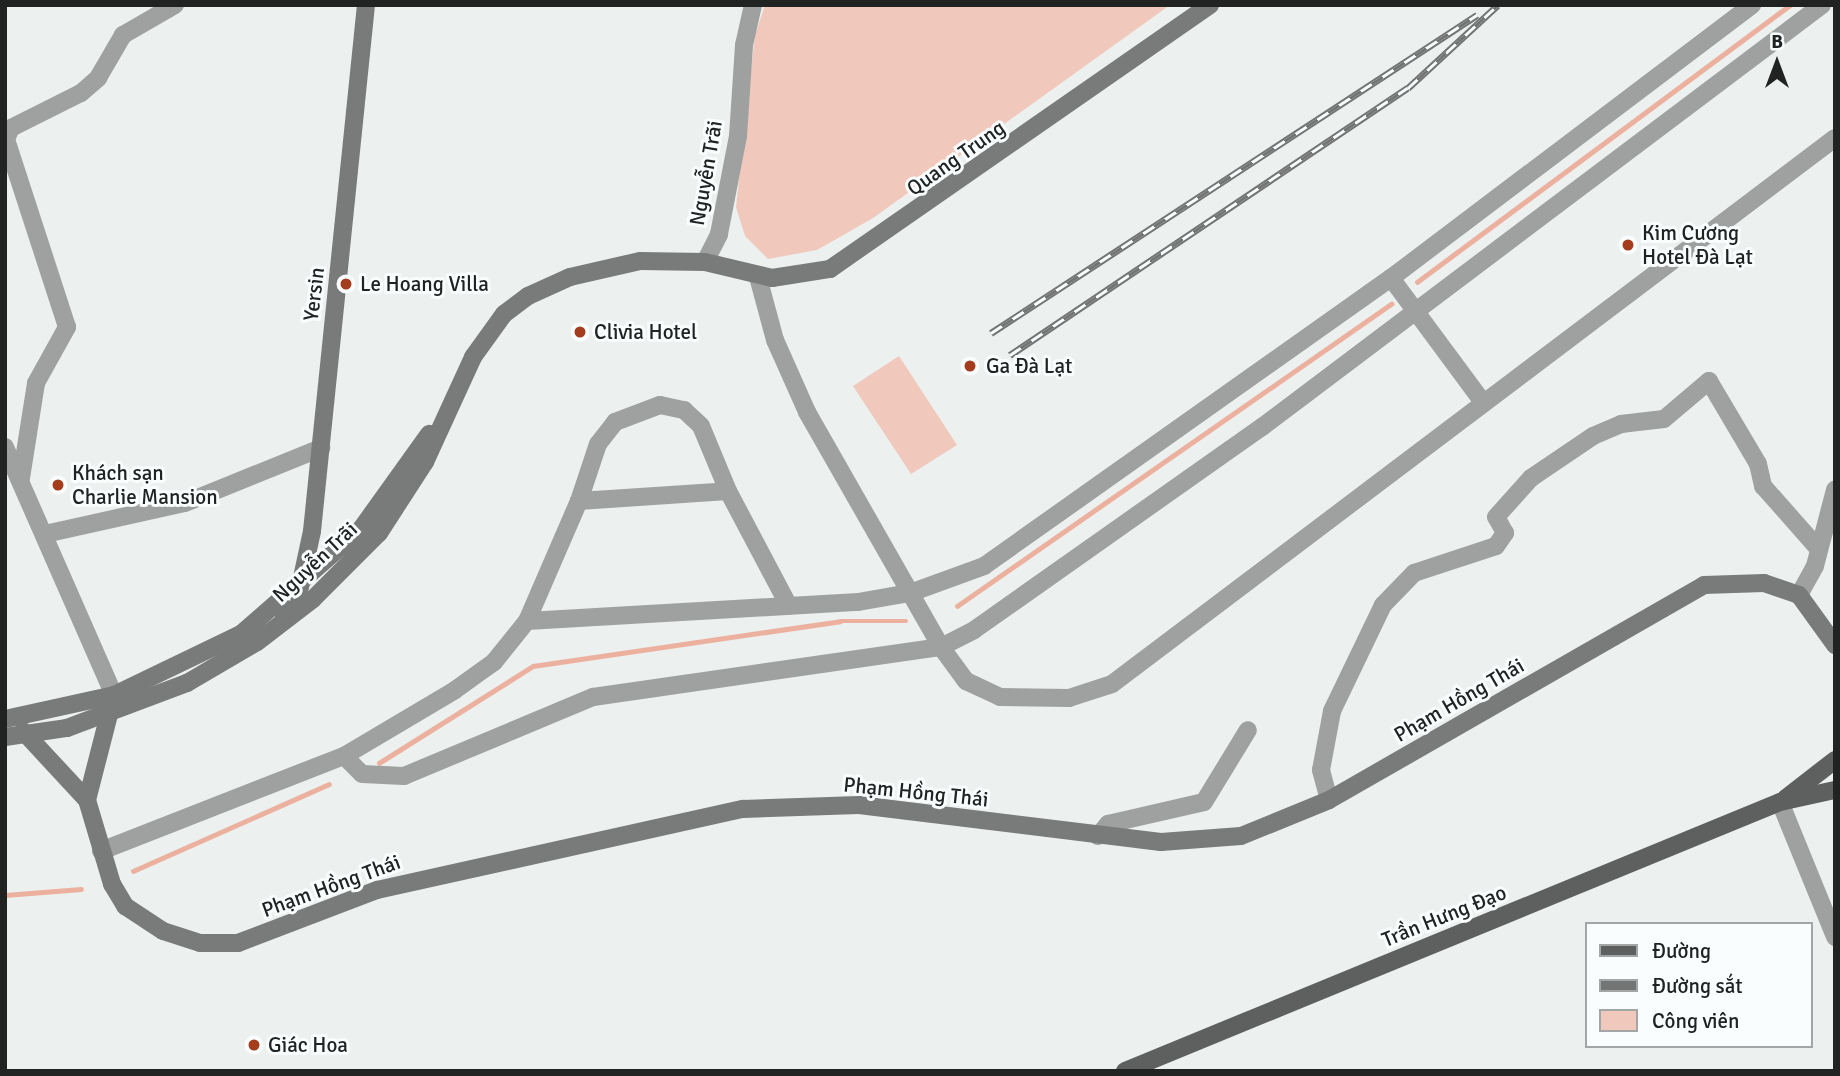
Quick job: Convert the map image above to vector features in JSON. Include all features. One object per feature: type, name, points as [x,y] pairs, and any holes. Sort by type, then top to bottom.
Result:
[{"type":"main road","name":"Trần Hưng Đạo","points":[[1780,802],[1835,760]]},
{"type":"main road","name":"Trần Hưng Đạo","points":[[1125,1071],[1780,802],[1835,790]]},
{"type":"street","points":[[22,478],[36,383],[67,327],[14,182],[6,139],[11,128],[81,93],[98,78],[123,35],[175,5]]},
{"type":"street","name":"Yersin","points":[[5,737],[28,736],[109,715],[187,683],[278,626],[300,587],[321,448],[366,5]]},
{"type":"street","name":"Nguyễn Trãi","points":[[300,587],[361,528],[439,420],[486,337],[528,296],[616,265],[705,262],[719,234],[736,148],[753,5]]},
{"type":"street","name":"Quang Trung","points":[[705,262],[758,277],[815,274],[858,255],[1210,5]]},
{"type":"street","points":[[527,621],[789,606],[909,593],[984,566],[1391,278],[1752,5]]},
{"type":"street","points":[[344,755],[362,774],[404,776],[593,697],[941,647],[1194,477],[1822,5]]},
{"type":"street","points":[[758,277],[775,340],[807,412],[941,647],[967,681],[1000,697],[1069,698],[1112,684],[1482,401],[1835,138]]},
{"type":"street","points":[[1391,278],[1482,401]]},
{"type":"street","points":[[1329,800],[1321,770],[1334,704],[1383,605],[1414,573],[1496,546],[1505,533],[1496,517],[1531,478],[1593,436],[1620,424],[1664,419],[1709,381],[1758,464],[1763,486],[1817,547]]},
{"type":"street","points":[[101,851],[344,755],[455,690],[494,662],[527,621],[579,501],[598,444],[615,422],[660,405],[684,411],[701,426],[728,491],[789,606]]},
{"type":"street","name":"Nguyễn Trãi","points":[[278,626],[379,533],[425,462],[439,420]]},
{"type":"street","points":[[5,447],[22,478],[114,695]]},
{"type":"street","points":[[45,534],[186,503],[321,448]]},
{"type":"street","points":[[1835,490],[1799,595],[1835,645]]},
{"type":"street","points":[[579,501],[728,491]]},
{"type":"street","name":"Phạm Hồng Thái","points":[[114,695],[87,800],[101,851],[125,905],[142,921],[200,943],[238,943],[377,890],[743,809],[859,805],[1098,836],[1202,842],[1272,826],[1329,800],[1704,584],[1764,583],[1799,595]]},
{"type":"street","points":[[8,718],[114,695],[241,634],[300,587]]},
{"type":"street","points":[[8,718],[87,800]]},
{"type":"street","points":[[1098,836],[1108,824],[1203,802],[1220,784],[1248,730]]},
{"type":"street","points":[[1780,802],[1835,937]]},
{"type":"green space","points":[[765,5],[1170,5],[873,218],[817,250],[768,259],[745,236],[736,207],[755,35]]},
{"type":"green space","points":[[899,356],[957,445],[911,474],[853,386]]},
{"type":"waterway","points":[[1417,282],[1790,5]]},
{"type":"waterway","points":[[957,606],[1391,304]]},
{"type":"waterway","points":[[379,763],[533,666],[840,621],[906,621]]},
{"type":"waterway","points":[[133,871],[329,784]]},
{"type":"waterway","points":[[5,895],[81,889]]},
{"type":"railway","points":[[1010,355],[1408,88],[1498,5]]},
{"type":"railway","points":[[991,333],[1477,15]]},
{"type":"place","name":"Kim Cương Hotel Đà Lạt","points":[[1628,245]]},
{"type":"place","name":"Le Hoang Villa","points":[[346,284]]},
{"type":"place","name":"Clivia Hotel","points":[[580,332]]},
{"type":"place","name":"Ga Đà Lạt","points":[[970,366]]},
{"type":"place","name":"Khách sạn Charlie Mansion","points":[[58,485]]},
{"type":"place","name":"Giác Hoa","points":[[254,1045]]}]
